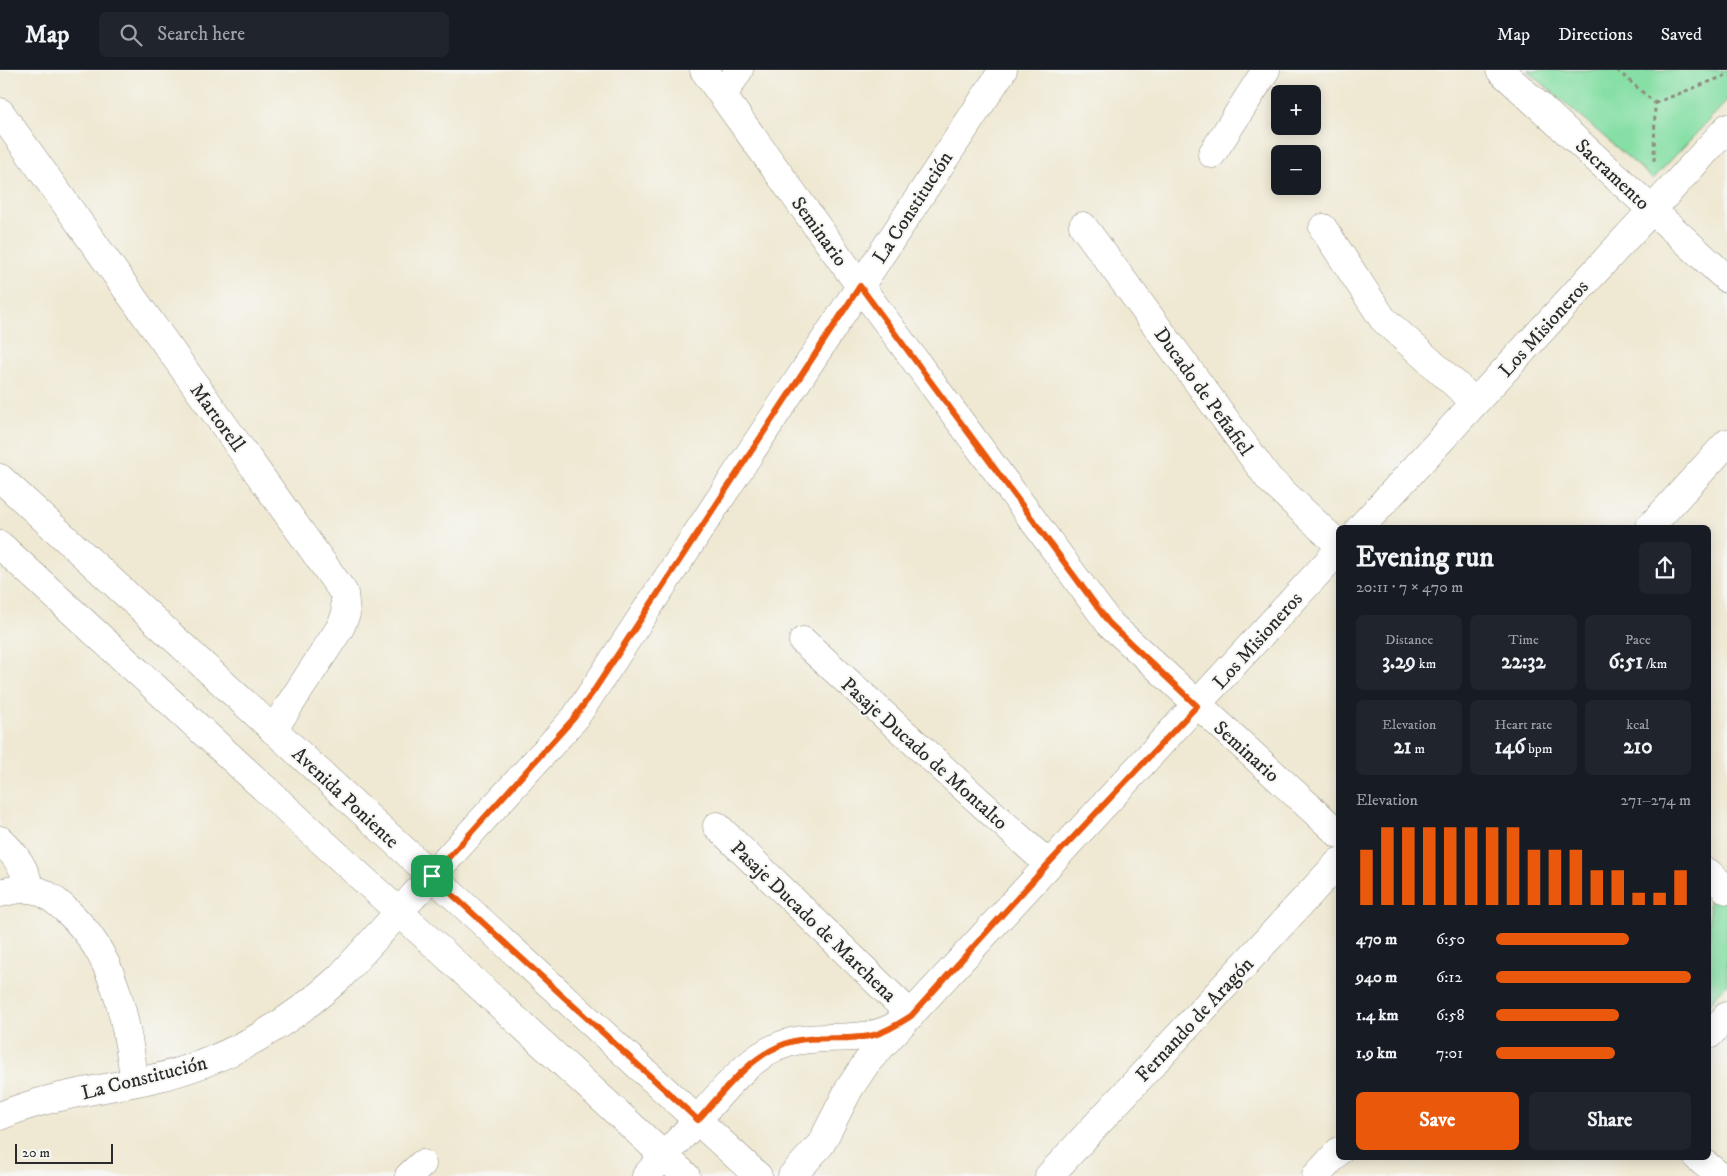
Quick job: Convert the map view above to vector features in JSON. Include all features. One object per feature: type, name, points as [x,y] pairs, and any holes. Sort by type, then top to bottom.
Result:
[{"type":"street","name":"Seminario","points":[[704,70],[860,286],[1109,623],[1197,706],[1336,831]]},
{"type":"street","points":[[723,95],[739,70]]},
{"type":"street","name":"La Constitución","points":[[0,1116],[43,1102],[135,1082],[208,1062],[268,1033],[305,1007],[340,977],[574,718],[1003,70]]},
{"type":"street","points":[[1212,154],[1266,70]]},
{"type":"street","name":"Sacramento","points":[[1500,70],[1727,279]]},
{"type":"street","name":"Martorell","points":[[0,112],[344,593],[346,614],[340,628],[273,730]]},
{"type":"street","name":"Los Misioneros","points":[[1363,525],[1727,128]]},
{"type":"street","name":"Ducado de Peñafiel","points":[[1083,226],[1269,479],[1336,542]]},
{"type":"street","points":[[1323,228],[1383,319],[1475,402]]},
{"type":"street","points":[[1652,525],[1727,443]]},
{"type":"street","name":"Avenida Poniente","points":[[0,478],[758,1176]]},
{"type":"street","points":[[0,545],[686,1176]]},
{"type":"street","name":"Los Misioneros","points":[[792,1176],[821,1144],[856,1076],[1048,864],[1197,706],[1336,553]]},
{"type":"street","name":"Pasaje Ducado de Montalto","points":[[803,642],[1048,864]]},
{"type":"street","name":"Pasaje Ducado de Marchena","points":[[717,826],[911,1016]]},
{"type":"street","points":[[0,840],[11,850],[28,878],[29,887]]},
{"type":"street","name":"Fernando de Aragón","points":[[1049,1176],[1336,865]]},
{"type":"street","points":[[1711,875],[1727,890]]},
{"type":"street","points":[[0,893],[29,887],[57,902],[88,933],[103,954],[121,1003],[135,1082]]},
{"type":"street","name":"Los Misioneros","points":[[646,1176],[752,1063],[785,1044],[801,1040],[876,1035],[894,1027],[911,1016]]},
{"type":"street","points":[[1711,1033],[1727,1016]]},
{"type":"street","points":[[1316,1176],[1336,1154]]},
{"type":"street","points":[[1700,1160],[1720,1176]]},
{"type":"path","points":[[1656,103],[1727,75]]},
{"type":"green space","points":[[1527,70],[1727,70],[1727,101],[1653,179]]},
{"type":"green space","points":[[1711,889],[1727,904],[1727,984],[1711,1002]]},
{"type":"route","points":[[860,286],[1109,623],[1197,706],[1048,864],[911,1016],[894,1027],[876,1035],[821,1038],[785,1044],[752,1063],[738,1075],[698,1120],[432,876],[574,718],[593,692],[860,286]]}]
